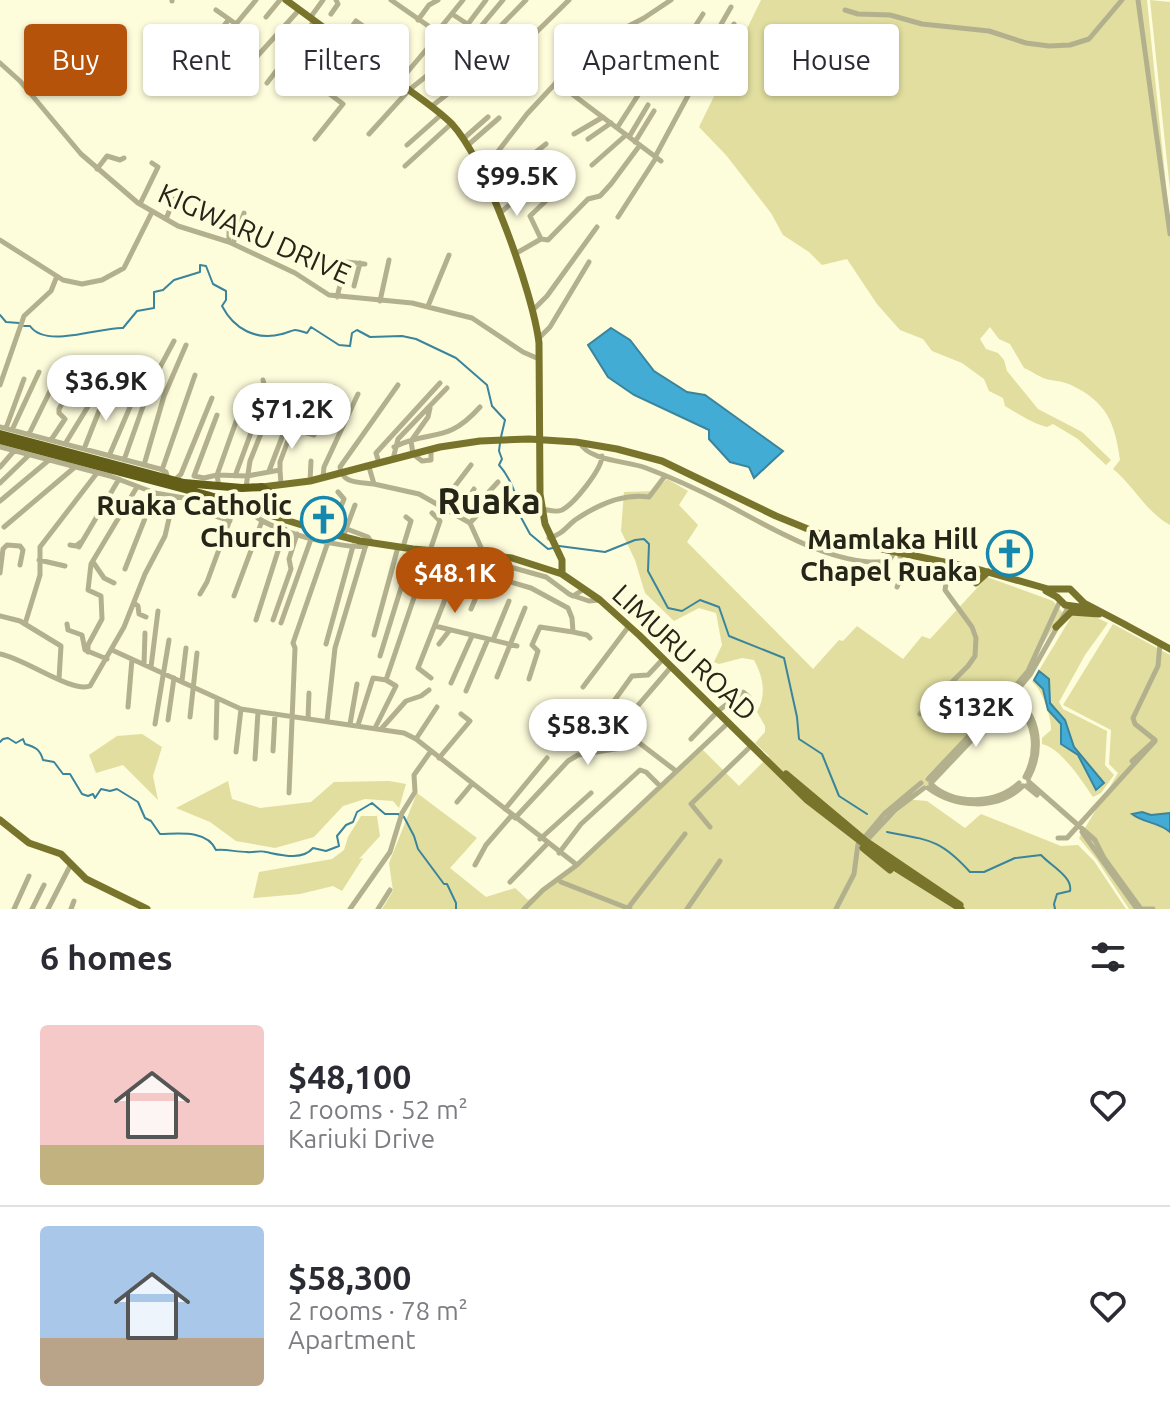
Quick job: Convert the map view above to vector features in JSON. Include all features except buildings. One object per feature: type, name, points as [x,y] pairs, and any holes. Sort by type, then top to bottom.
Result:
[{"type":"highway","points":[[4,432],[174,478],[219,487],[262,487],[272,500],[261,516],[241,506],[4,432]]},
{"type":"highway","points":[[241,506],[238,495],[244,488]]},
{"type":"main road","points":[[283,0],[319,24]]},
{"type":"main road","points":[[409,90],[442,114],[466,142],[499,214],[533,310],[539,338],[538,462],[542,509],[559,560],[560,573]]},
{"type":"main road","points":[[262,487],[310,481],[440,447],[502,439],[580,443],[622,450],[662,461],[813,532],[896,554],[1070,589],[1084,603],[1170,649]]},
{"type":"main road","points":[[281,519],[272,500],[283,485]]},
{"type":"main road","name":"LIMURU ROAD","points":[[261,516],[281,519],[329,538],[345,533],[368,544],[484,554],[493,559],[512,558],[560,573],[600,600],[664,658],[798,792],[867,839]]},
{"type":"main road","points":[[546,568],[559,560]]},
{"type":"main road","points":[[968,567],[976,582],[988,572]]},
{"type":"main road","points":[[1018,580],[1053,594],[1071,606],[1089,608],[1126,625]]},
{"type":"main road","points":[[1060,600],[1064,590]]},
{"type":"main road","points":[[1071,606],[1077,595]]},
{"type":"main road","points":[[1057,622],[1073,611],[1099,614]]},
{"type":"main road","name":"LIMURU ROAD","points":[[775,766],[867,839],[878,862],[960,908]]},
{"type":"main road","points":[[0,820],[22,839],[61,854],[86,879],[147,909]]},
{"type":"street","points":[[216,10],[236,24],[256,0]]},
{"type":"street","points":[[266,17],[283,0]]},
{"type":"street","points":[[267,83],[283,62],[283,54],[312,19],[323,0]]},
{"type":"street","points":[[331,14],[338,4],[336,0]]},
{"type":"street","points":[[391,0],[425,26]]},
{"type":"street","points":[[418,20],[429,5],[438,0]]},
{"type":"street","points":[[444,24],[463,0]]},
{"type":"street","points":[[452,14],[468,24],[486,0]]},
{"type":"street","points":[[485,24],[503,0]]},
{"type":"street","points":[[503,24],[526,0]]},
{"type":"street","points":[[432,106],[494,58],[505,62],[569,0]]},
{"type":"street","points":[[631,24],[671,0]]},
{"type":"street","points":[[845,10],[858,14],[890,15],[922,24],[989,31],[1026,43],[1049,46],[1070,45],[1089,39],[1122,0]]},
{"type":"street","points":[[1138,0],[1170,234]]},
{"type":"street","points":[[722,24],[731,7]]},
{"type":"street","points":[[259,54],[299,10]]},
{"type":"street","points":[[697,24],[703,14]]},
{"type":"street","points":[[225,24],[229,19]]},
{"type":"street","points":[[409,69],[425,49]]},
{"type":"street","name":"KIGWARU DRIVE","points":[[0,63],[20,81],[57,128],[97,169],[152,212],[178,226],[231,243],[295,273],[329,295],[428,306],[472,318],[539,359]]},
{"type":"street","points":[[409,90],[425,77]]},
{"type":"street","points":[[482,172],[554,84]]},
{"type":"street","points":[[315,139],[343,104],[332,96]]},
{"type":"street","points":[[369,134],[404,96]]},
{"type":"street","points":[[575,96],[657,159]]},
{"type":"street","points":[[617,128],[638,96]]},
{"type":"street","points":[[618,217],[657,159],[685,96]]},
{"type":"street","points":[[592,165],[628,136],[648,105]]},
{"type":"street","points":[[514,254],[541,239],[548,240],[588,199],[600,196],[638,144],[654,111]]},
{"type":"street","points":[[407,145],[442,114]]},
{"type":"street","points":[[466,142],[488,117]]},
{"type":"street","points":[[574,134],[603,117]]},
{"type":"street","points":[[466,142],[499,118]]},
{"type":"street","points":[[588,139],[611,123]]},
{"type":"street","points":[[405,166],[451,124]]},
{"type":"street","points":[[489,189],[546,144]]},
{"type":"street","points":[[97,169],[107,156],[120,160],[124,158]]},
{"type":"street","points":[[499,214],[560,161]]},
{"type":"street","points":[[140,204],[158,167],[152,163]]},
{"type":"street","points":[[541,239],[530,216],[570,178]]},
{"type":"street","points":[[166,219],[174,199]]},
{"type":"street","points":[[0,240],[57,276],[82,284],[102,280],[118,272],[129,260],[152,212]]},
{"type":"street","points":[[231,243],[244,213]]},
{"type":"street","points":[[229,223],[231,243]]},
{"type":"street","points":[[533,310],[547,296],[597,227]]},
{"type":"street","points":[[428,306],[449,255]]},
{"type":"street","points":[[380,301],[389,260]]},
{"type":"street","points":[[539,338],[550,327],[589,262]]},
{"type":"street","points":[[337,297],[345,263],[363,264],[354,286]]},
{"type":"street","points":[[0,385],[24,316],[51,291],[57,276]]},
{"type":"street","points":[[124,460],[151,384],[174,341]]},
{"type":"street","points":[[144,465],[164,396],[186,345]]},
{"type":"street","points":[[84,449],[99,411],[129,358]]},
{"type":"street","points":[[4,432],[39,372]]},
{"type":"street","points":[[50,440],[65,419],[59,409],[80,372]]},
{"type":"street","points":[[162,470],[195,375]]},
{"type":"street","points":[[4,432],[24,379]]},
{"type":"street","points":[[235,476],[266,392],[263,380]]},
{"type":"street","points":[[29,434],[54,383]]},
{"type":"street","points":[[379,463],[376,453],[440,383]]},
{"type":"street","points":[[398,385],[345,456],[340,467],[341,474],[349,481],[408,490],[429,499],[470,523],[484,554]]},
{"type":"street","points":[[293,429],[314,435],[334,387]]},
{"type":"street","points":[[244,488],[250,461],[279,388]]},
{"type":"street","points":[[393,459],[398,439],[447,388]]},
{"type":"street","points":[[323,478],[323,470],[358,394]]},
{"type":"street","points":[[4,432],[29,434],[144,465],[162,470],[174,478],[212,398]]},
{"type":"street","points":[[65,444],[92,400]]},
{"type":"street","points":[[109,456],[133,400]]},
{"type":"street","points":[[283,485],[280,462],[302,403]]},
{"type":"street","points":[[413,454],[411,441],[428,417],[433,403]]},
{"type":"street","points":[[394,447],[451,432],[480,407]]},
{"type":"street","points":[[192,480],[217,415]]},
{"type":"street","points":[[219,487],[217,475],[238,416]]},
{"type":"street","points":[[268,471],[289,419]]},
{"type":"street","points":[[0,447],[119,479],[155,493],[241,506],[230,521],[200,594]]},
{"type":"street","points":[[595,447],[602,456],[665,476],[726,504],[782,535],[825,551],[881,562],[889,561],[896,554],[905,568],[897,587]]},
{"type":"street","points":[[619,460],[622,450]]},
{"type":"street","points":[[0,467],[14,451]]},
{"type":"street","points":[[0,483],[29,455]]},
{"type":"street","points":[[328,459],[345,456]]},
{"type":"street","points":[[542,509],[557,512],[566,508],[601,467],[602,456]]},
{"type":"street","points":[[0,501],[50,460]]},
{"type":"street","points":[[310,481],[311,461]]},
{"type":"street","points":[[439,507],[471,465]]},
{"type":"street","points":[[4,527],[75,467]]},
{"type":"street","points":[[369,467],[374,484]]},
{"type":"street","points":[[192,480],[280,470]]},
{"type":"street","points":[[25,624],[40,575],[40,547],[97,473]]},
{"type":"street","points":[[552,544],[577,519],[611,500],[626,496],[649,497],[665,476]]},
{"type":"street","points":[[70,545],[81,545],[119,479]]},
{"type":"street","points":[[475,507],[498,482]]},
{"type":"street","points":[[88,652],[88,645],[102,617],[101,597],[88,590],[93,561],[137,487]]},
{"type":"street","points":[[470,523],[480,512],[465,503],[474,489]]},
{"type":"street","points":[[289,793],[293,643],[344,499],[338,492]]},
{"type":"street","points":[[125,569],[155,493]]},
{"type":"street","points":[[0,654],[22,660],[78,687],[87,687],[93,682],[112,650],[165,536],[174,497]]},
{"type":"street","points":[[345,533],[355,505]]},
{"type":"street","points":[[386,680],[440,519],[432,513]]},
{"type":"street","points":[[215,516],[230,521]]},
{"type":"street","points":[[234,596],[261,516],[311,539],[329,538],[353,546],[368,544],[335,648],[327,721]]},
{"type":"street","points":[[374,635],[400,547],[411,521],[406,517]]},
{"type":"street","points":[[256,620],[285,529]]},
{"type":"street","points":[[273,620],[291,569],[289,559],[297,534]]},
{"type":"street","points":[[281,623],[311,539]]},
{"type":"street","points":[[0,573],[3,549],[7,545],[20,546],[23,550],[20,565]]},
{"type":"street","points":[[326,644],[353,546]]},
{"type":"street","points":[[380,656],[413,549]]},
{"type":"street","points":[[431,678],[418,668],[459,552]]},
{"type":"street","points":[[510,568],[512,558]]},
{"type":"street","points":[[471,609],[493,559],[510,568],[546,577],[570,595],[589,601],[600,600]]},
{"type":"street","points":[[39,560],[65,566]]},
{"type":"street","points":[[93,561],[104,578],[114,583]]},
{"type":"street","points":[[920,714],[975,656],[976,638],[972,627],[945,590],[949,564]]},
{"type":"street","points":[[497,578],[531,588],[569,609],[573,632]]},
{"type":"street","points":[[560,604],[584,589]]},
{"type":"street","points":[[1057,622],[1060,600]]},
{"type":"street","points":[[466,691],[509,601]]},
{"type":"street","points":[[134,603],[138,606],[139,614],[146,617]]},
{"type":"street","points":[[836,909],[867,839],[927,784],[1010,698],[1057,622],[1071,606]]},
{"type":"street","points":[[497,677],[525,608]]},
{"type":"street","points":[[151,667],[158,611]]},
{"type":"street","points":[[0,616],[25,624],[61,646],[59,679]]},
{"type":"street","points":[[67,624],[68,630],[82,635],[83,648],[107,659]]},
{"type":"street","points":[[435,626],[517,646]]},
{"type":"street","points":[[583,687],[629,626]]},
{"type":"street","points":[[529,679],[538,651],[532,645],[540,627],[590,638]]},
{"type":"street","points":[[439,644],[449,631]]},
{"type":"street","points":[[144,664],[145,633]]},
{"type":"street","points":[[451,683],[472,636]]},
{"type":"street","points":[[155,724],[169,640]]},
{"type":"street","points":[[1077,825],[1148,744],[1155,741],[1133,720],[1158,666],[1160,644]]},
{"type":"street","points":[[182,681],[186,648]]},
{"type":"street","points":[[112,650],[241,709],[404,733],[416,739],[577,865]]},
{"type":"street","points":[[190,717],[197,653]]},
{"type":"street","points":[[614,701],[632,676],[648,675],[664,658]]},
{"type":"street","points":[[128,707],[132,659]]},
{"type":"street","points":[[635,709],[672,666]]},
{"type":"street","points":[[168,720],[174,678]]},
{"type":"street","points":[[358,725],[373,678],[396,686],[378,728]]},
{"type":"street","points":[[350,724],[357,684]]},
{"type":"street","points":[[378,728],[406,701],[429,690]]},
{"type":"street","points":[[691,739],[742,692],[749,697]]},
{"type":"street","points":[[308,718],[309,693]]},
{"type":"street","points":[[927,784],[954,795],[986,800],[1007,794],[1025,782],[1036,762],[1036,727],[1029,711],[1010,698]]},
{"type":"street","points":[[216,738],[217,699]]},
{"type":"street","points":[[416,739],[437,707]]},
{"type":"street","points":[[236,752],[241,709]]},
{"type":"street","points":[[255,759],[258,712]]},
{"type":"street","points":[[273,751],[275,714]]},
{"type":"street","points":[[439,758],[469,723],[461,714]]},
{"type":"street","points":[[524,909],[543,890],[577,865],[729,722]]},
{"type":"street","points":[[475,865],[486,845],[513,816],[568,761],[585,753],[621,748],[638,742],[676,771]]},
{"type":"street","points":[[710,827],[691,804],[752,744]]},
{"type":"street","points":[[350,909],[390,852],[402,813],[415,792],[414,775],[431,751]]},
{"type":"street","points":[[505,809],[547,758]]},
{"type":"street","points":[[559,853],[581,824],[640,770],[660,786]]},
{"type":"street","points":[[1025,782],[1077,825],[1140,909],[1153,909]]},
{"type":"street","points":[[457,802],[472,784]]},
{"type":"street","points":[[540,839],[591,793]]},
{"type":"street","points":[[561,882],[629,908],[685,834]]},
{"type":"street","points":[[510,882],[547,844]]},
{"type":"street","points":[[687,909],[720,861]]},
{"type":"street","points":[[48,909],[71,864]]},
{"type":"street","points":[[14,909],[29,876]]},
{"type":"street","points":[[32,909],[44,885]]},
{"type":"street","points":[[378,909],[390,890]]},
{"type":"street","points":[[71,909],[74,901]]},
{"type":"shaded area","points":[[761,0],[1147,0],[1170,224],[1170,525],[1154,513],[1113,469],[1120,460],[1112,424],[1093,399],[1071,385],[1043,378],[1024,368],[1010,344],[999,339],[990,327],[980,339],[986,349],[998,353],[1004,360],[1007,371],[1038,409],[1082,432],[1111,460],[1106,465],[1078,439],[1053,424],[1047,427],[1041,425],[1005,406],[1003,398],[989,391],[984,379],[962,363],[932,351],[923,339],[900,330],[877,304],[847,259],[822,265],[783,235],[771,213],[726,155],[699,127],[714,96],[748,96],[748,27]]},
{"type":"shaded area","points":[[1150,0],[1170,2],[1170,190]]},
{"type":"shaded area","points":[[667,479],[688,491],[679,505],[698,525],[687,542],[813,669],[839,640],[843,641],[857,626],[903,659],[922,636],[930,639],[987,577],[1053,601],[1063,613],[1011,693],[1012,699],[1006,700],[925,778],[930,781],[929,787],[922,785],[903,799],[927,801],[965,828],[981,814],[1061,846],[1078,845],[1094,861],[1126,909],[382,909],[393,891],[389,863],[417,793],[477,838],[450,868],[486,897],[515,888],[528,900],[577,867],[703,750],[739,786],[769,756],[755,743],[765,732],[765,726],[757,712],[763,686],[754,660],[742,658],[719,664],[714,662],[722,645],[716,613],[699,608],[674,621],[645,593],[635,560],[621,531],[624,492],[655,491]]},
{"type":"shaded area","points":[[1073,614],[1089,614],[1108,623],[1085,655],[1059,702],[1063,709],[1107,731],[1105,765],[1114,775],[1101,793],[1093,797],[1064,758],[1042,744],[1042,738],[1051,730],[1051,725],[1043,697],[1032,682]]},
{"type":"shaded area","points":[[1113,624],[1170,655],[1170,909],[1129,909],[1079,838],[1118,773],[1109,764],[1111,730],[1063,705]]},
{"type":"shaded area","points":[[142,734],[162,747],[153,776],[158,800],[123,765],[96,773],[89,755],[117,736]]},
{"type":"shaded area","points":[[228,781],[232,799],[260,808],[311,802],[334,782],[389,781],[406,784],[399,808],[393,801],[365,799],[343,806],[314,837],[275,848],[236,841],[210,822],[176,808]]},
{"type":"shaded area","points":[[361,816],[377,816],[380,836],[359,859],[363,858],[342,891],[333,886],[300,894],[253,898],[259,872],[332,859],[344,850]]},
{"type":"water","points":[[611,328],[630,340],[654,371],[687,392],[705,395],[783,451],[754,478],[749,467],[730,462],[709,439],[709,430],[634,395],[608,377],[588,345]]},
{"type":"water","points":[[1039,671],[1049,679],[1050,703],[1065,720],[1074,747],[1104,783],[1096,790],[1078,755],[1061,744],[1061,724],[1048,710],[1043,689],[1034,680]]},
{"type":"water","points":[[1142,812],[1151,815],[1170,813],[1170,832],[1132,814]]},
{"type":"waterway","points":[[24,326],[48,336],[123,328],[137,311],[154,308],[154,292],[163,290],[174,280],[200,272],[200,265],[206,266],[213,284],[226,291],[222,306],[227,314],[239,327],[255,334],[272,336],[295,330],[307,333],[311,327],[339,345],[350,346],[352,333],[357,330],[370,337],[416,339],[456,358],[487,385],[492,406],[505,420],[501,437]]},
{"type":"waterway","points":[[0,315],[6,322],[19,323]]},
{"type":"waterway","points":[[500,443],[502,459],[499,465],[512,486],[517,510],[530,534],[548,549],[553,548]]},
{"type":"waterway","points":[[559,546],[605,552],[644,539],[649,544],[648,571],[668,608],[682,611],[700,600],[719,607],[729,636],[784,658],[799,739],[822,754],[839,796],[867,814]]},
{"type":"waterway","points":[[0,742],[8,738],[16,743],[23,739],[25,744],[39,751],[43,760],[54,762],[63,774],[70,774],[82,794],[93,794],[95,798],[101,789],[117,789],[138,802],[145,818],[160,834],[199,836],[212,843],[216,850],[264,851],[291,856],[303,855],[313,848],[326,851],[339,846],[337,836],[353,822],[357,812],[372,803],[385,814],[404,817],[418,849],[447,884],[456,909]]},
{"type":"waterway","points":[[887,832],[942,847],[970,872],[984,872],[1015,858],[1041,855],[1065,876],[1070,886],[1070,891],[1057,894],[1055,909]]},
{"type":"place","name":"Ruaka Catholic Church","points":[[323,520]]},
{"type":"place","name":"Mamlaka Hill Chapel Ruaka","points":[[1009,554]]},
{"type":"district","name":"Ruaka","points":[[489,500]]}]
